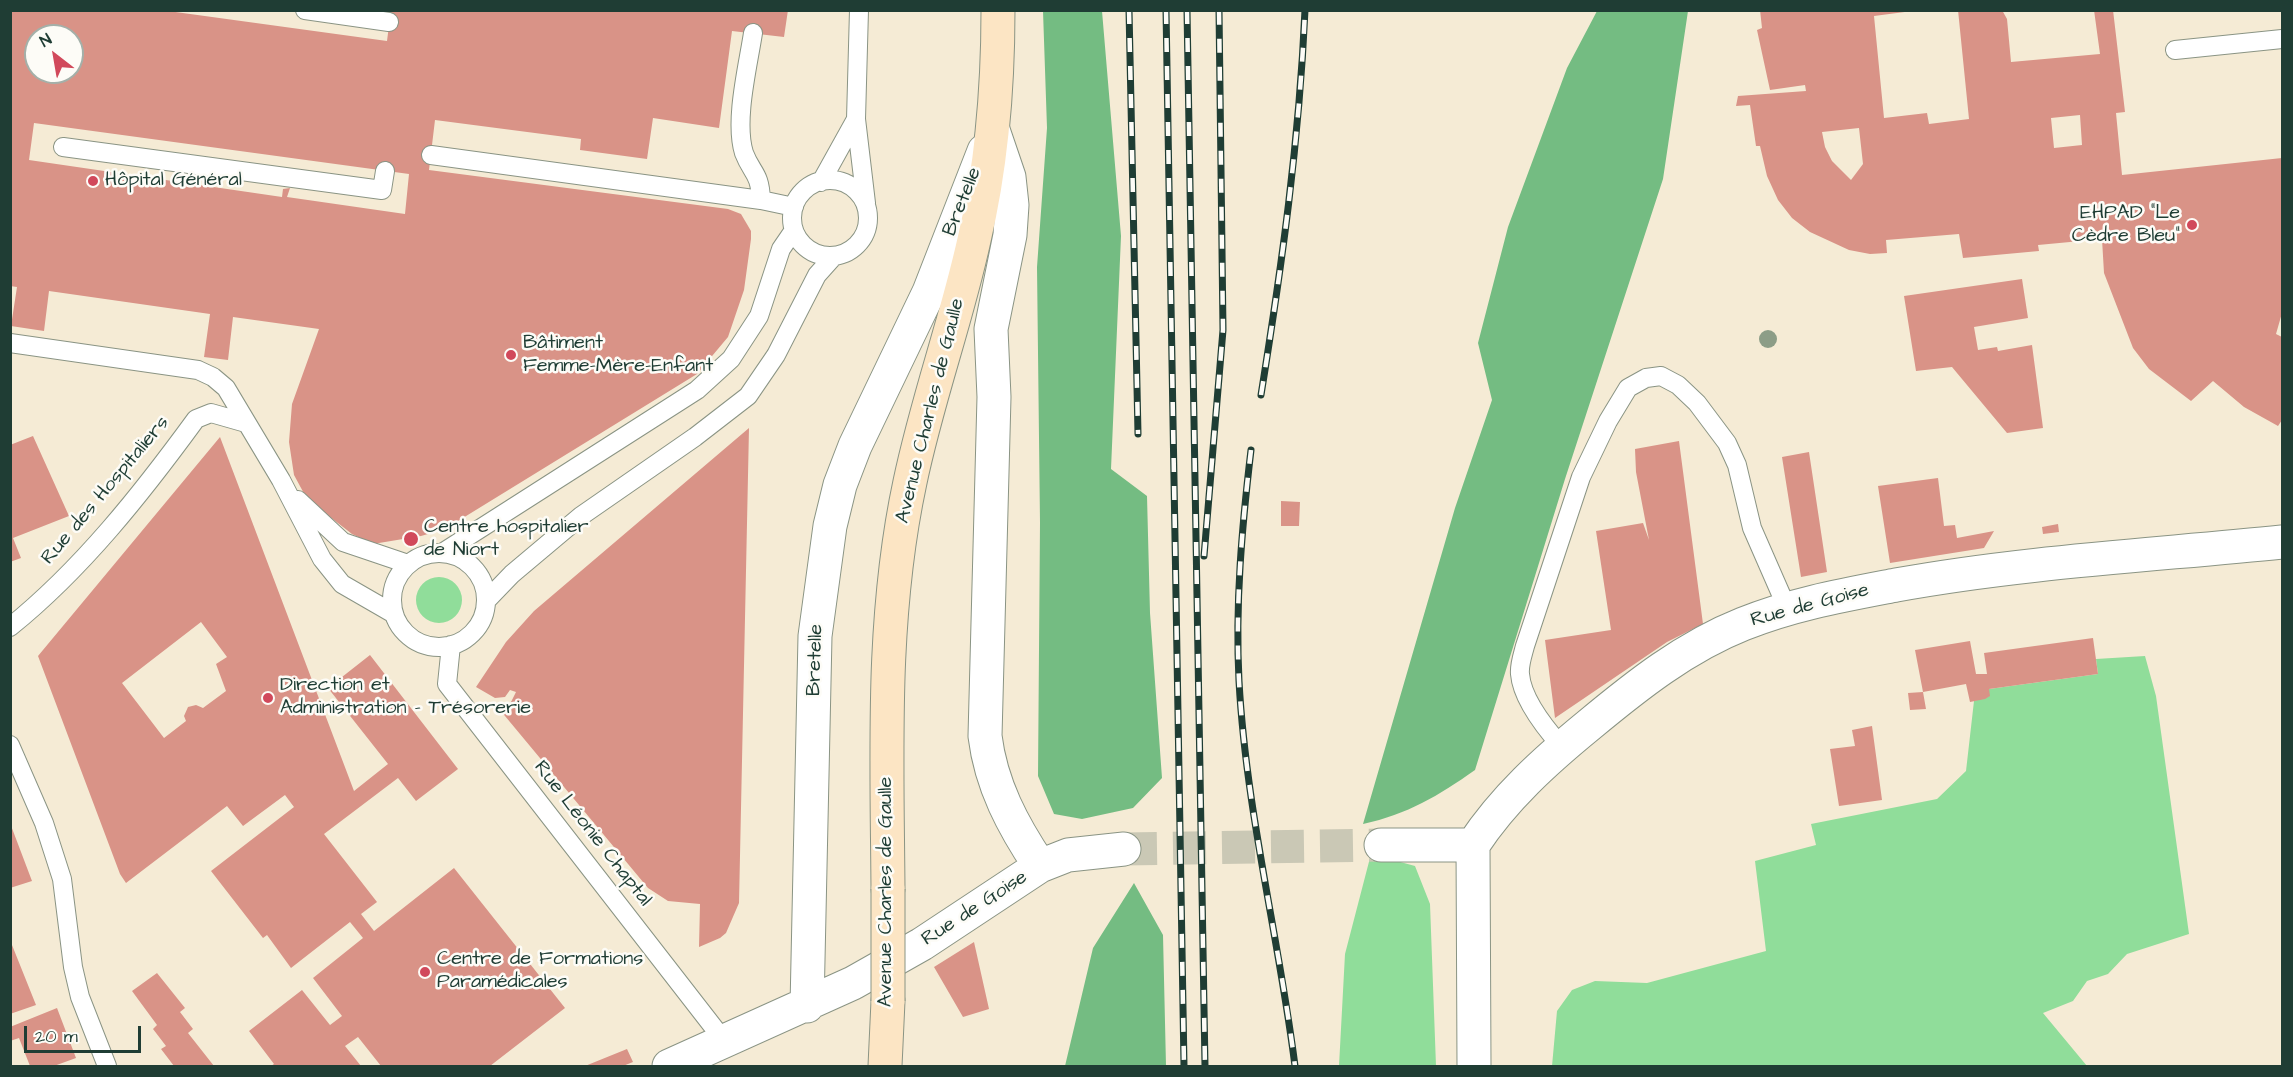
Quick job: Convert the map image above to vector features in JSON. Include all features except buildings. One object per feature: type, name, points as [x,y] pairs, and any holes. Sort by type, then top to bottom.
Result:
[{"type":"main road","name":"Avenue Charles de Gaulle","points":[[885,1066],[888,1001],[887,678],[890,612],[896,559],[915,460],[974,241],[987,180],[998,59],[998,10]]},
{"type":"street","name":"Bretelle","points":[[993,130],[1009,177],[1012,205],[1010,235],[991,329],[994,408],[985,736],[988,764],[999,795],[1040,866]]},
{"type":"street","name":"Bretelle","points":[[807,1006],[815,636],[830,526],[840,485],[855,446],[929,292],[993,130]]},
{"type":"street","name":"Rue de Goise","points":[[1473,845],[1494,814],[1562,747],[1674,659],[1742,624],[1823,598],[1965,572],[2283,542]]},
{"type":"street","points":[[1381,845],[1473,845],[1474,1066]]},
{"type":"street","name":"Rue de Goise","points":[[669,1066],[807,1006],[922,945],[1040,866],[1068,855],[1124,849]]},
{"type":"lane","points":[[305,10],[389,22]]},
{"type":"lane","points":[[794,230],[809,250],[821,255],[834,256],[846,252],[860,241],[867,224],[856,119],[859,10]]},
{"type":"lane","points":[[753,33],[741,122],[744,153],[760,180],[761,200]]},
{"type":"lane","points":[[2175,50],[2283,39]]},
{"type":"lane","points":[[820,182],[856,119]]},
{"type":"lane","points":[[63,147],[382,190],[385,171]]},
{"type":"lane","points":[[431,155],[761,200],[794,207]]},
{"type":"lane","points":[[442,553],[697,390],[730,358],[759,316],[781,249],[794,230],[794,207],[800,195],[809,187],[820,182],[842,182],[860,195],[867,212]]},
{"type":"lane","points":[[486,601],[512,574],[581,516],[695,437],[748,396],[776,355],[817,275],[834,256]]},
{"type":"lane","points":[[10,343],[198,370],[213,377],[226,388],[281,480],[322,559],[342,584],[394,614]]},
{"type":"lane","points":[[1562,747],[1544,727],[1529,701],[1520,674],[1525,646],[1581,477],[1628,388],[1646,378],[1661,376],[1678,385],[1697,403],[1727,443],[1737,465],[1752,528],[1786,608]]},
{"type":"lane","name":"Rue des Hospitaliers","points":[[10,627],[41,602],[98,540],[196,419],[211,413],[246,423]]},
{"type":"lane","points":[[281,480],[300,502],[343,542],[408,564]]},
{"type":"lane","points":[[430,553],[442,553],[456,556],[468,563],[484,587],[486,601],[483,615],[476,629],[451,645],[437,646],[417,641],[400,627],[394,614],[394,587],[399,574],[408,564],[430,553]]},
{"type":"lane","name":"Rue Léonie Chaptal","points":[[451,645],[447,684],[725,1042]]},
{"type":"lane","points":[[10,745],[44,823],[62,879],[80,998],[107,1066]]},
{"type":"green space","points":[[1043,11],[1102,11],[1121,236],[1111,469],[1147,496],[1150,613],[1162,778],[1133,808],[1082,819],[1054,814],[1038,776],[1040,523],[1037,267],[1047,128]]},
{"type":"green space","points":[[1597,11],[1688,11],[1663,179],[1565,479],[1475,770],[1422,803],[1394,815],[1363,824],[1455,508],[1492,400],[1478,343],[1508,227],[1567,68]]},
{"type":"green space","points":[[439,577],[455,584],[462,600],[455,616],[439,623],[423,616],[416,600],[423,584]]},
{"type":"green space","points":[[2145,656],[2156,696],[2189,934],[2127,954],[2108,974],[2087,981],[2073,1001],[2043,1013],[2087,1066],[1552,1066],[1557,1011],[1572,990],[1595,981],[1647,983],[1766,951],[1755,861],[1816,845],[1811,824],[1937,799],[1966,771],[1974,701],[1989,696],[1989,689],[2098,674],[2096,659]]},
{"type":"green space","points":[[1371,854],[1415,866],[1430,904],[1436,1066],[1339,1066],[1345,954]]},
{"type":"green space","points":[[1134,883],[1163,935],[1166,1066],[1065,1066],[1093,948]]},
{"type":"tunnel","points":[[1124,849],[1381,845]]},
{"type":"railway","points":[[1129,10],[1138,434]]},
{"type":"railway","points":[[1166,10],[1184,1066]]},
{"type":"railway","points":[[1187,10],[1205,1066]]},
{"type":"railway","points":[[1204,556],[1223,330],[1219,10]]},
{"type":"railway","points":[[1261,395],[1289,203],[1299,108],[1305,10]]},
{"type":"railway","points":[[1251,450],[1240,565],[1239,681],[1248,778],[1295,1066]]},
{"type":"place","name":"Hôpital Général","points":[[93,181]]},
{"type":"place","name":"EHPAD \"Le Cèdre Bleu\"","points":[[2192,225]]},
{"type":"place","name":"Bâtiment Femme-Mère-Enfant","points":[[511,355]]},
{"type":"place","name":"Centre hospitalier de Niort","points":[[411,539]]},
{"type":"place","name":"Direction et Administration - Trésorerie","points":[[268,698]]},
{"type":"place","name":"Centre de Formations Paramédicales","points":[[425,972]]}]
